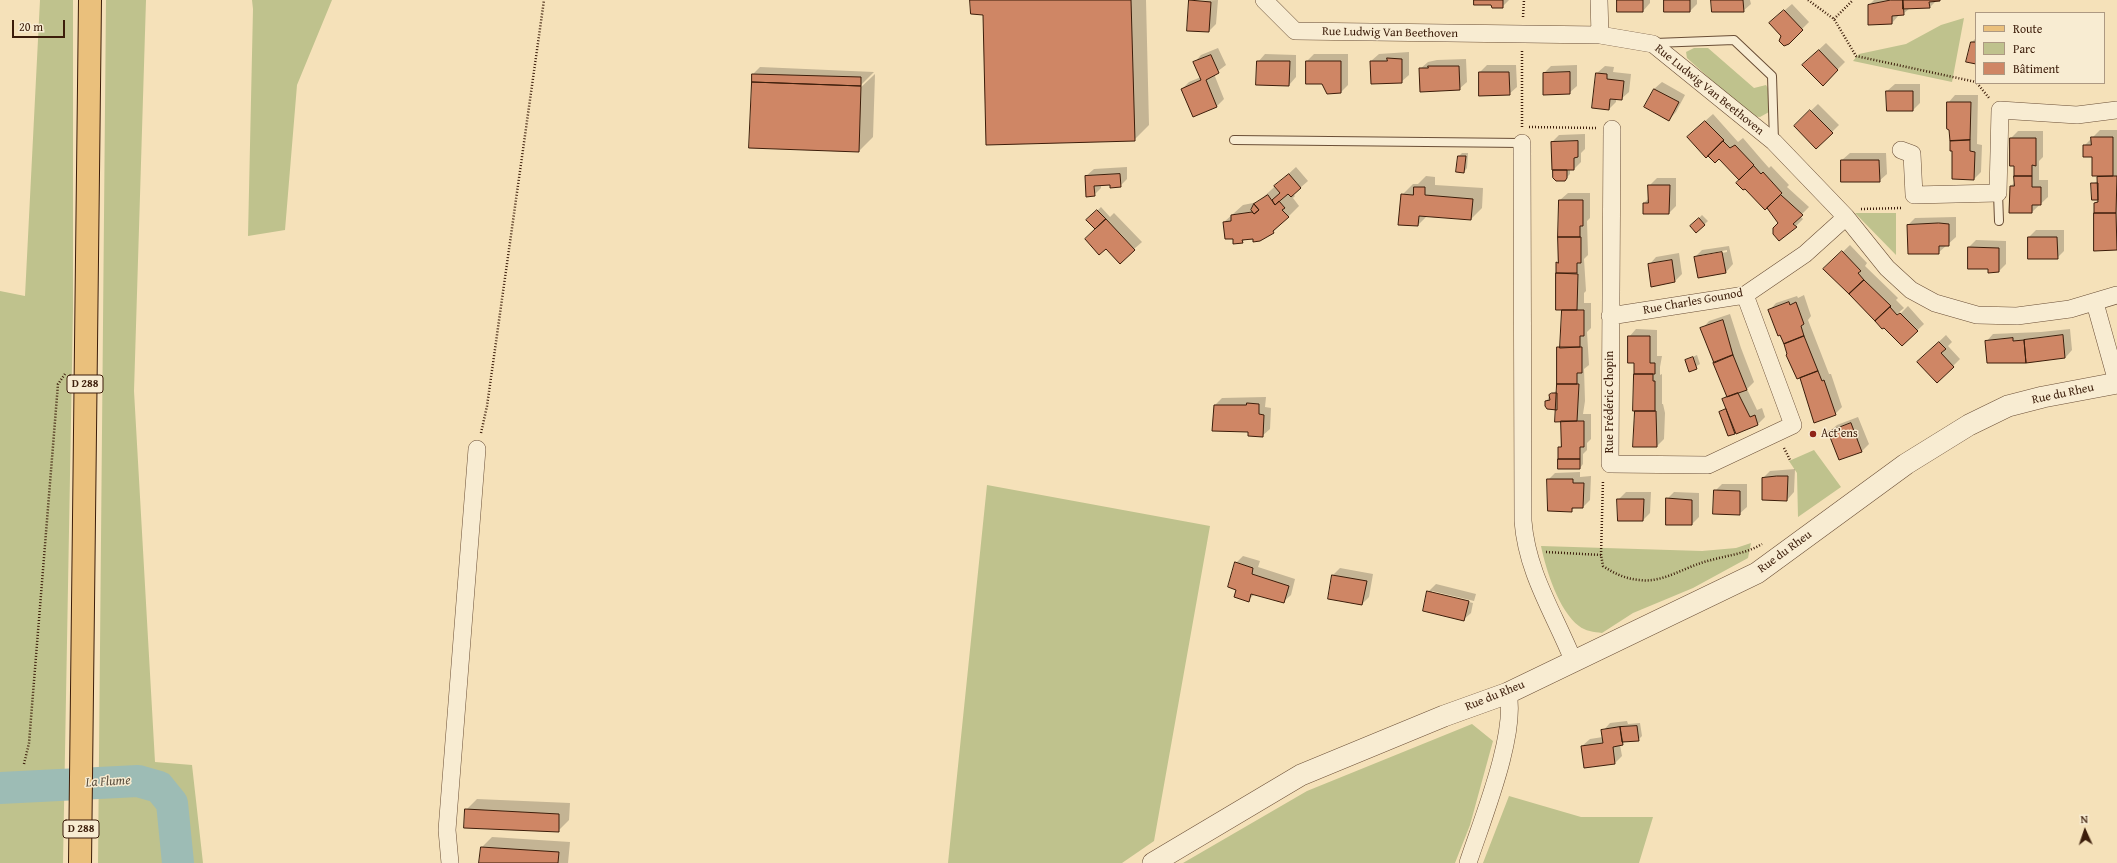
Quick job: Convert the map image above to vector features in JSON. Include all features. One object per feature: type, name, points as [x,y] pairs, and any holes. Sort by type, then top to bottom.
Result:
[{"type":"main road","name":"D 288","points":[[80,863],[90,0]]},
{"type":"street","name":"Rue Ludwig Van Beethoven","points":[[1264,0],[1295,31],[1522,36],[1600,35],[1653,44],[1774,142],[1842,213],[1887,268],[1911,290],[1935,303],[1977,314],[2017,316],[2070,309],[2117,296]]},
{"type":"street","points":[[1599,0],[1600,35]]},
{"type":"street","points":[[1901,150],[1912,154],[1914,195],[1998,193],[2000,110],[2077,115],[2117,110]]},
{"type":"street","name":"Rue Frédéric Chopin","points":[[1612,129],[1610,464],[1708,465],[1793,425],[1745,295]]},
{"type":"street","points":[[1522,135],[1523,521],[1528,552],[1535,576],[1573,660]]},
{"type":"street","name":"Rue Charles Gounod","points":[[1610,316],[1745,295],[1805,254],[1842,213]]},
{"type":"street","points":[[2095,303],[2117,382]]},
{"type":"street","name":"Rue du Rheu","points":[[1153,863],[1302,775],[1444,716],[1508,693],[1573,660],[1757,573],[1906,464],[1969,425],[2008,406],[2043,397],[2117,382]]},
{"type":"street","points":[[450,863],[447,830],[477,449]]},
{"type":"street","points":[[1468,863],[1505,746],[1511,704],[1508,693]]},
{"type":"lane","points":[[1653,44],[1734,40],[1772,76],[1774,142]]},
{"type":"lane","points":[[1234,140],[1522,135]]},
{"type":"lane","points":[[1998,193],[1999,221]]},
{"type":"path","points":[[477,449],[487,406],[544,0]]},
{"type":"path","points":[[1808,0],[1834,19],[1856,56],[1975,82]]},
{"type":"path","points":[[1834,19],[1853,0]]},
{"type":"path","points":[[1522,36],[1522,135],[1612,129]]},
{"type":"path","points":[[1842,213],[1906,208],[1914,195]]},
{"type":"path","points":[[24,764],[29,743],[58,384],[65,374],[85,370]]},
{"type":"path","points":[[1610,464],[1603,478],[1601,555],[1603,566],[1617,575],[1641,581],[1667,576],[1701,563],[1752,550],[1765,542]]},
{"type":"path","points":[[1528,552],[1601,555]]},
{"type":"green space","points":[[40,0],[73,0],[73,309],[63,863],[0,863],[0,291],[25,296]]},
{"type":"green space","points":[[106,0],[146,0],[134,391],[155,762],[192,765],[203,863],[98,863]]},
{"type":"green space","points":[[252,0],[332,0],[297,85],[285,230],[248,236],[253,9]]},
{"type":"green space","points":[[1964,18],[1952,82],[1853,61],[1859,54],[1906,44],[1941,25]]},
{"type":"green space","points":[[1694,48],[1708,48],[1754,88],[1766,85],[1768,88],[1770,101],[1769,112],[1760,117],[1751,116],[1687,58],[1686,52]]},
{"type":"green space","points":[[1855,213],[1896,213],[1896,255]]},
{"type":"green space","points":[[1814,450],[1841,487],[1798,517],[1797,473],[1789,461]]},
{"type":"green space","points":[[987,485],[1210,526],[1154,841],[1122,863],[948,863]]},
{"type":"green space","points":[[1751,543],[1748,558],[1693,588],[1633,613],[1602,633],[1581,628],[1565,611],[1554,589],[1546,567],[1541,546],[1702,551],[1736,548]]},
{"type":"green space","points":[[1472,724],[1493,741],[1470,825],[1455,863],[1183,863],[1307,791]]},
{"type":"green space","points":[[1509,796],[1581,817],[1653,817],[1639,863],[1483,863]]},
{"type":"building","points":[[970,0],[1131,0],[1135,141],[986,145],[983,15],[971,14]]},
{"type":"building","points":[[1189,0],[1211,2],[1209,32],[1187,31]]},
{"type":"building","points":[[1474,0],[1503,0],[1503,8],[1492,8],[1491,5],[1474,5]]},
{"type":"building","points":[[1617,0],[1643,0],[1643,12],[1617,12]]},
{"type":"building","points":[[1664,0],[1690,0],[1690,12],[1664,12]]},
{"type":"building","points":[[1711,0],[1743,0],[1744,12],[1712,12]]},
{"type":"building","points":[[1891,0],[1903,0],[1904,15],[1892,16],[1892,24],[1868,25],[1868,5]]},
{"type":"building","points":[[1903,0],[1940,1],[1929,2],[1930,8],[1903,9]]},
{"type":"building","points":[[1784,10],[1803,30],[1789,44],[1784,46],[1779,41],[1781,36],[1769,23]]},
{"type":"building","points":[[1971,42],[1975,42],[1975,64],[1966,62]]},
{"type":"building","points":[[1819,50],[1838,70],[1823,86],[1802,65]]},
{"type":"building","points":[[1211,55],[1219,73],[1206,80],[1217,107],[1193,117],[1181,89],[1201,80],[1193,62]]},
{"type":"building","points":[[1387,58],[1402,59],[1402,83],[1371,84],[1370,61],[1387,61]]},
{"type":"building","points":[[1257,61],[1290,61],[1289,86],[1256,85]]},
{"type":"building","points":[[1306,61],[1341,61],[1341,93],[1327,94],[1322,84],[1306,84]]},
{"type":"building","points":[[1428,66],[1459,66],[1460,90],[1420,92],[1419,68],[1428,68]]},
{"type":"building","points":[[1479,72],[1509,72],[1510,95],[1479,96]]},
{"type":"building","points":[[1570,72],[1570,94],[1543,95],[1543,73]]},
{"type":"building","points":[[1596,73],[1607,74],[1607,79],[1624,81],[1622,100],[1610,99],[1609,110],[1592,108]]},
{"type":"building","points":[[752,74],[861,77],[861,86],[752,82]]},
{"type":"building","points":[[752,82],[861,86],[859,152],[749,148]]},
{"type":"building","points":[[1654,89],[1679,102],[1669,121],[1644,107]]},
{"type":"building","points":[[1886,91],[1913,91],[1913,111],[1887,111]]},
{"type":"building","points":[[1947,102],[1971,102],[1970,140],[1950,141],[1949,130],[1947,129]]},
{"type":"building","points":[[1810,110],[1833,133],[1816,149],[1794,126]]},
{"type":"building","points":[[1705,121],[1724,140],[1706,158],[1687,137]]},
{"type":"building","points":[[2091,137],[2113,137],[2113,176],[2092,176],[2092,157],[2083,157],[2083,145],[2091,145]]},
{"type":"building","points":[[2010,138],[2036,138],[2036,166],[2032,165],[2032,176],[2014,176],[2014,166],[2010,166]]},
{"type":"building","points":[[1970,140],[1970,151],[1975,152],[1974,180],[1952,179],[1952,151],[1950,151],[1950,141]]},
{"type":"building","points":[[1578,141],[1578,157],[1574,158],[1574,170],[1552,170],[1551,142]]},
{"type":"building","points":[[1723,141],[1730,148],[1735,145],[1754,165],[1739,180],[1719,159],[1715,163],[1708,156]]},
{"type":"building","points":[[1458,156],[1466,156],[1464,173],[1456,172]]},
{"type":"building","points":[[1841,160],[1879,160],[1880,182],[1841,182]]},
{"type":"building","points":[[1754,166],[1761,174],[1763,172],[1782,193],[1765,210],[1745,189],[1743,190],[1736,183]]},
{"type":"building","points":[[1553,170],[1567,170],[1567,178],[1565,181],[1556,181],[1553,178]]},
{"type":"building","points":[[1120,174],[1121,187],[1110,188],[1110,185],[1094,186],[1095,196],[1086,197],[1085,176]]},
{"type":"building","points":[[1289,174],[1301,188],[1291,197],[1288,194],[1275,205],[1272,200],[1280,193],[1274,186]]},
{"type":"building","points":[[2014,176],[2032,176],[2032,187],[2041,187],[2041,205],[2032,205],[2032,213],[2009,213],[2010,186],[2014,186]]},
{"type":"building","points":[[2117,176],[2116,213],[2094,213],[2094,203],[2098,202],[2097,177]]},
{"type":"building","points":[[2091,183],[2098,183],[2098,200],[2092,200]]},
{"type":"building","points":[[1648,185],[1670,185],[1669,214],[1643,214],[1643,203],[1648,203]]},
{"type":"building","points":[[1414,187],[1425,187],[1425,195],[1473,199],[1471,220],[1419,216],[1418,226],[1398,225],[1401,194],[1413,195]]},
{"type":"building","points":[[1268,195],[1275,205],[1279,201],[1285,208],[1282,210],[1289,217],[1273,231],[1274,233],[1260,241],[1253,242],[1253,239],[1242,240],[1243,243],[1233,244],[1233,239],[1225,239],[1223,222],[1231,221],[1231,215],[1252,212],[1254,214],[1259,210],[1254,204]]},
{"type":"building","points":[[1781,195],[1803,215],[1793,224],[1797,227],[1779,241],[1773,234],[1773,228],[1778,223],[1767,208]]},
{"type":"building","points":[[1559,200],[1583,200],[1583,226],[1580,226],[1580,237],[1558,237]]},
{"type":"building","points":[[1254,204],[1259,210],[1254,214],[1251,210]]},
{"type":"building","points":[[1097,210],[1106,219],[1095,229],[1086,220]]},
{"type":"building","points":[[2094,213],[2116,213],[2117,250],[2094,251]]},
{"type":"building","points":[[1699,218],[1705,225],[1696,233],[1690,226]]},
{"type":"building","points":[[1106,219],[1135,250],[1120,264],[1106,249],[1099,255],[1085,239]]},
{"type":"building","points":[[1939,223],[1949,224],[1949,246],[1939,246],[1939,254],[1908,254],[1907,225]]},
{"type":"building","points":[[1558,237],[1581,237],[1581,263],[1577,263],[1577,273],[1556,273],[1556,262],[1558,263]]},
{"type":"building","points":[[2028,237],[2057,237],[2058,259],[2028,259]]},
{"type":"building","points":[[1968,247],[1999,248],[1999,272],[1988,273],[1988,269],[1968,269]]},
{"type":"building","points":[[1842,251],[1861,271],[1858,273],[1864,280],[1849,294],[1823,269]]},
{"type":"building","points":[[1722,252],[1726,273],[1698,278],[1694,257]]},
{"type":"building","points":[[1672,260],[1675,282],[1651,287],[1648,264]]},
{"type":"building","points":[[1556,273],[1578,274],[1577,310],[1556,310]]},
{"type":"building","points":[[1864,280],[1891,306],[1875,321],[1849,294]]},
{"type":"building","points":[[1789,302],[1790,305],[1796,302],[1804,324],[1801,326],[1804,336],[1784,344],[1780,335],[1778,336],[1768,310]]},
{"type":"building","points":[[1890,307],[1897,315],[1900,313],[1918,331],[1902,346],[1875,321]]},
{"type":"building","points":[[1562,310],[1584,310],[1584,336],[1580,336],[1580,347],[1560,348]]},
{"type":"building","points":[[1723,320],[1733,355],[1714,363],[1700,328]]},
{"type":"building","points":[[2063,335],[2065,358],[2026,363],[2024,340]]},
{"type":"building","points":[[1628,336],[1650,336],[1650,363],[1655,363],[1655,374],[1634,374],[1634,363],[1628,363]]},
{"type":"building","points":[[1804,336],[1818,371],[1797,379],[1786,355],[1784,344]]},
{"type":"building","points":[[2013,338],[2013,341],[2024,340],[2026,363],[1987,363],[1985,341]]},
{"type":"building","points":[[1939,342],[1946,349],[1941,353],[1954,367],[1937,383],[1917,362]]},
{"type":"building","points":[[1557,347],[1582,347],[1582,373],[1577,373],[1577,384],[1557,384]]},
{"type":"building","points":[[1733,355],[1747,390],[1727,397],[1713,363]]},
{"type":"building","points":[[1693,357],[1697,369],[1689,372],[1685,360]]},
{"type":"building","points":[[1818,371],[1822,381],[1824,380],[1836,415],[1814,423],[1800,378]]},
{"type":"building","points":[[1634,374],[1653,374],[1653,381],[1655,381],[1655,411],[1633,411]]},
{"type":"building","points":[[1557,384],[1579,384],[1577,421],[1555,422]]},
{"type":"building","points":[[1552,393],[1557,393],[1557,410],[1547,409],[1545,406],[1545,401],[1550,400],[1549,395]]},
{"type":"building","points":[[1738,393],[1750,417],[1755,415],[1758,425],[1736,434],[1722,399]]},
{"type":"building","points":[[1247,403],[1259,404],[1259,414],[1264,415],[1263,437],[1248,436],[1248,432],[1212,431],[1214,405],[1246,405]]},
{"type":"building","points":[[1726,409],[1735,434],[1728,436],[1719,412]]},
{"type":"building","points":[[1635,411],[1656,411],[1657,447],[1633,447]]},
{"type":"building","points":[[1561,421],[1584,421],[1584,447],[1580,447],[1580,459],[1558,459],[1558,447],[1561,447]]},
{"type":"building","points":[[1851,423],[1862,452],[1839,460],[1828,432]]},
{"type":"building","points":[[1558,459],[1580,459],[1580,469],[1558,469]]},
{"type":"building","points":[[1788,476],[1787,501],[1762,500],[1762,478]]},
{"type":"building","points":[[1547,479],[1573,479],[1573,483],[1584,483],[1583,508],[1572,508],[1572,512],[1548,511]]},
{"type":"building","points":[[1714,490],[1740,491],[1740,515],[1713,514]]},
{"type":"building","points":[[1666,498],[1692,500],[1692,525],[1666,525]]},
{"type":"building","points":[[1617,499],[1644,499],[1643,521],[1618,521]]},
{"type":"building","points":[[1235,562],[1253,568],[1252,574],[1289,586],[1284,603],[1251,594],[1249,602],[1234,597],[1236,590],[1228,587]]},
{"type":"building","points":[[1332,575],[1367,581],[1362,605],[1328,599]]},
{"type":"building","points":[[1427,591],[1469,601],[1464,621],[1423,611]]},
{"type":"building","points":[[1637,726],[1639,741],[1622,742],[1620,727]]},
{"type":"building","points":[[1620,727],[1623,745],[1613,747],[1615,764],[1584,768],[1581,746],[1603,743],[1601,730]]},
{"type":"building","points":[[465,809],[559,814],[559,832],[464,828]]},
{"type":"building","points":[[481,847],[559,852],[558,863],[479,863]]},
{"type":"waterway","name":"La Flume","points":[[0,788],[138,781],[159,787],[172,803],[178,863]]},
{"type":"place","name":"Act’ens","points":[[1813,434]]}]
